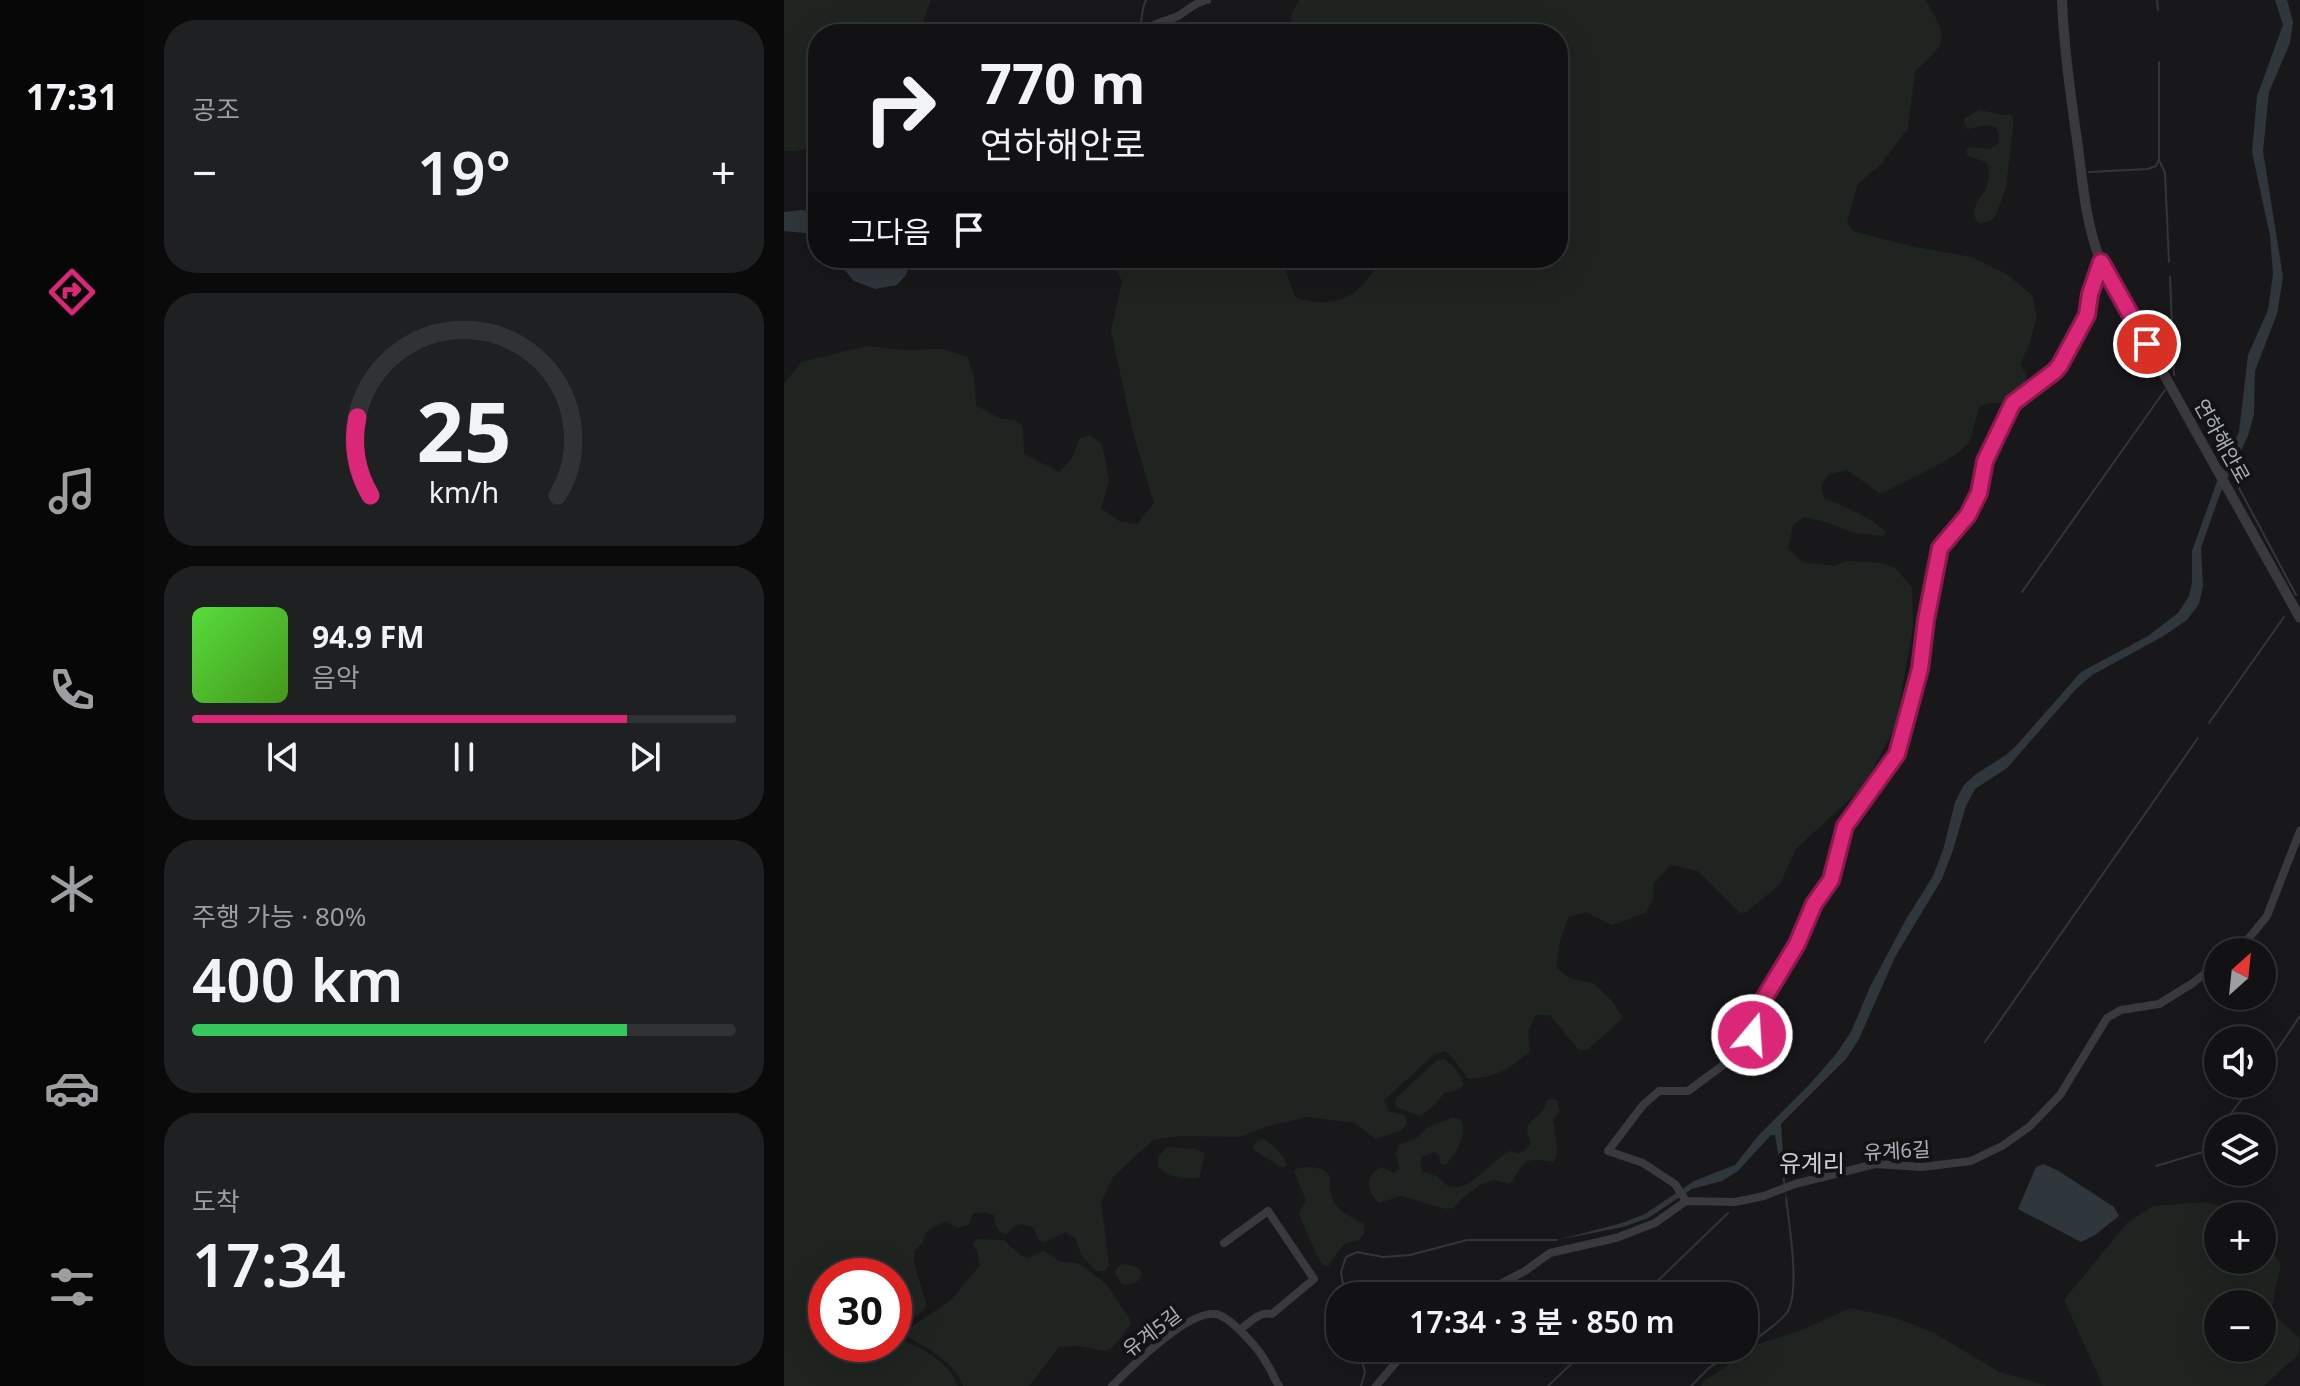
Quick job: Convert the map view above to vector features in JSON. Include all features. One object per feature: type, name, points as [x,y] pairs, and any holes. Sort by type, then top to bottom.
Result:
[{"type":"street","points":[[1155,24],[1181,15],[1192,4],[1207,0]]},
{"type":"street","name":"연하해안로","points":[[2062,0],[2067,74],[2085,203],[2089,227],[2101,262],[2300,618]]},
{"type":"street","points":[[1504,1282],[1550,1253],[1616,1238],[1655,1223],[1686,1201],[1675,1184],[1643,1163],[1608,1151],[1643,1105],[1659,1091],[1688,1091],[1730,1060],[1752,1035],[1751,1020],[1797,944],[1814,904],[1831,880],[1845,826],[1897,754],[1920,669],[1940,548],[1968,515],[1979,493],[1985,461],[2013,403],[2060,365],[2087,315],[2090,294],[2101,262]]},
{"type":"street","points":[[2249,938],[2267,916],[2300,831]]},
{"type":"street","name":"유계6길","points":[[1686,1201],[1735,1202],[1875,1164],[1922,1167],[1971,1161],[2002,1146],[2029,1127],[2060,1095],[2107,1018],[2121,1010],[2159,1004],[2204,974]]},
{"type":"street","points":[[1224,1243],[1268,1211],[1314,1279],[1272,1314],[1265,1312],[1240,1330]]},
{"type":"street","name":"유계5길","points":[[1112,1386],[1136,1362],[1189,1321],[1211,1314],[1220,1315],[1240,1330],[1267,1363],[1278,1385]]},
{"type":"street","points":[[1376,1386],[1396,1362]]},
{"type":"shaded area","points":[[784,0],[931,0],[923,21],[925,24],[808,24],[808,148],[784,151]]},
{"type":"shaded area","points":[[1299,0],[1925,0],[1938,22],[1941,31],[1939,46],[1915,71],[1908,128],[1881,164],[1858,184],[1847,222],[1853,231],[1914,247],[1972,257],[2005,273],[2032,295],[2037,317],[2020,364],[2027,376],[2024,384],[2004,403],[1979,407],[1970,441],[1963,449],[1881,494],[1847,470],[1829,474],[1821,486],[1824,498],[1872,521],[1886,532],[1883,536],[1853,533],[1804,517],[1793,525],[1788,549],[1803,562],[1834,566],[1847,561],[1883,563],[1896,569],[1912,587],[1913,626],[1896,726],[1863,787],[1796,849],[1780,884],[1747,912],[1740,913],[1698,871],[1670,865],[1653,885],[1654,897],[1646,913],[1612,925],[1586,912],[1568,917],[1556,968],[1572,979],[1593,983],[1612,1001],[1623,1018],[1587,1050],[1579,1050],[1550,1015],[1536,1015],[1528,1031],[1530,1052],[1494,1074],[1468,1079],[1445,1051],[1435,1054],[1384,1100],[1388,1111],[1405,1115],[1407,1123],[1401,1131],[1375,1139],[1355,1123],[1307,1117],[1265,1127],[1240,1137],[1180,1136],[1153,1140],[1113,1177],[1101,1202],[1109,1265],[1105,1271],[1096,1271],[1082,1256],[1075,1238],[1065,1232],[1045,1242],[1039,1240],[1033,1227],[1018,1225],[1007,1234],[997,1228],[994,1215],[974,1213],[968,1225],[958,1228],[945,1221],[926,1232],[922,1244],[914,1251],[914,1263],[926,1303],[925,1309],[912,1320],[912,1258],[808,1258],[808,1362],[912,1362],[912,1345],[942,1363],[958,1386],[784,1386],[784,384],[801,362],[867,346],[904,350],[943,349],[967,357],[974,376],[976,405],[999,418],[1015,420],[1023,426],[1024,454],[1059,472],[1072,458],[1080,438],[1090,435],[1102,444],[1109,481],[1101,508],[1119,521],[1137,524],[1154,503],[1133,432],[1111,331],[1122,281],[1115,268],[1285,268],[1295,297],[1317,302],[1341,299],[1355,292],[1376,268],[1568,268],[1568,24],[1291,24],[1291,15]]},
{"type":"shaded area","points":[[2275,0],[2287,0],[2293,22],[2290,43],[2269,92],[2263,151],[2283,277],[2277,314],[2255,371],[2254,414],[2248,436],[2220,494],[2201,548],[2203,586],[2199,604],[2187,620],[2162,637],[2092,675],[2007,768],[1975,789],[1966,806],[1942,879],[1895,957],[1859,1039],[1846,1059],[1781,1124],[1786,1198],[1775,1135],[1771,1135],[1738,1171],[1722,1181],[1692,1189],[1648,1218],[1623,1227],[1557,1240],[1645,1214],[1694,1181],[1735,1165],[1758,1136],[1810,1084],[1851,1032],[1870,987],[1933,876],[1955,802],[1964,785],[2016,746],[2081,672],[2148,636],[2178,613],[2189,596],[2192,551],[2224,462],[2239,432],[2248,355],[2268,310],[2273,274],[2270,236],[2252,152],[2257,96],[2283,25]]},
{"type":"shaded area","points":[[1979,110],[2010,114],[2013,126],[2006,188],[1995,217],[1979,223],[1974,210],[1985,190],[1989,173],[1986,162],[1968,156],[1966,150],[1968,147],[1989,149],[1998,144],[1999,135],[1996,127],[1987,125],[1968,129],[1965,118]]},
{"type":"shaded area","points":[[808,211],[808,233],[784,231],[784,212]]},
{"type":"shaded area","points":[[843,268],[909,268],[897,285],[875,289],[854,281]]},
{"type":"shaded area","points":[[1443,1059],[1456,1070],[1464,1085],[1458,1090],[1444,1093],[1436,1104],[1420,1116],[1396,1107],[1397,1097],[1436,1061]]},
{"type":"shaded area","points":[[1547,1100],[1557,1100],[1560,1111],[1553,1120],[1557,1147],[1554,1162],[1528,1161],[1509,1184],[1494,1180],[1480,1185],[1453,1208],[1446,1209],[1401,1196],[1379,1203],[1371,1194],[1370,1179],[1376,1170],[1382,1167],[1394,1173],[1400,1169],[1396,1153],[1399,1145],[1453,1117],[1461,1120],[1463,1132],[1453,1155],[1445,1165],[1440,1163],[1439,1156],[1434,1152],[1422,1157],[1420,1164],[1423,1172],[1436,1176],[1451,1187],[1466,1184],[1510,1151],[1519,1153],[1526,1150],[1531,1143],[1527,1128],[1529,1123],[1541,1113]]},
{"type":"shaded area","points":[[1262,1139],[1278,1150],[1287,1166],[1281,1167],[1252,1149]]},
{"type":"shaded area","points":[[1167,1147],[1205,1153],[1199,1178],[1177,1177],[1158,1167],[1158,1157]]},
{"type":"shaded area","points":[[2043,1164],[2114,1207],[2119,1216],[2081,1242],[2018,1209],[2036,1167]]},
{"type":"shaded area","points":[[1312,1167],[1329,1175],[1333,1200],[1339,1208],[1364,1224],[1364,1234],[1359,1240],[1343,1246],[1328,1267],[1317,1256],[1299,1214],[1306,1200],[1294,1172],[1298,1168]]},
{"type":"shaded area","points":[[2204,1202],[2204,1274],[2276,1274],[2276,1257],[2281,1264],[2275,1290],[2204,1290],[2204,1362],[2276,1362],[2276,1316],[2300,1339],[2299,1354],[2264,1386],[2103,1386],[2064,1300],[2127,1223],[2153,1206]]},
{"type":"shaded area","points":[[977,1239],[1004,1240],[1028,1258],[1043,1251],[1062,1262],[1076,1263],[1107,1285],[1131,1323],[1117,1343],[1106,1351],[1078,1346],[1059,1347],[1029,1386],[963,1386],[947,1363],[912,1340],[912,1327],[952,1299],[980,1265],[972,1244]]},
{"type":"shaded area","points":[[1125,1264],[1139,1268],[1142,1273],[1139,1280],[1122,1284],[1115,1273],[1118,1266]]},
{"type":"shaded area","points":[[1850,1308],[1893,1317],[1934,1333],[1999,1372],[2049,1386],[1701,1386],[1706,1379],[1732,1362],[1758,1362],[1758,1344],[1804,1329]]},
{"type":"waterway","points":[[1140,24],[1146,0]]},
{"type":"waterway","points":[[2157,0],[2158,10]]},
{"type":"waterway","points":[[2089,172],[2156,166],[2159,159],[2159,62]]},
{"type":"waterway","points":[[2159,160],[2165,173],[2169,262]]},
{"type":"waterway","points":[[2170,277],[2174,375]]},
{"type":"waterway","points":[[2022,592],[2165,390]]},
{"type":"waterway","points":[[2231,473],[2296,595]]},
{"type":"waterway","points":[[2209,723],[2284,617]]},
{"type":"waterway","points":[[1985,1042],[2198,738]]},
{"type":"waterway","points":[[2276,1051],[2300,1016]]},
{"type":"waterway","points":[[2230,1114],[2242,1098]]},
{"type":"waterway","points":[[2156,1166],[2204,1151]]},
{"type":"waterway","points":[[1758,1337],[1780,1320],[1788,1311],[1791,1301],[1793,1256],[1786,1198]]},
{"type":"waterway","points":[[1657,1282],[1728,1213]]},
{"type":"waterway","points":[[1343,1282],[1341,1272],[1346,1257],[1357,1252],[1383,1257],[1410,1255],[1467,1240],[1557,1240]]},
{"type":"waterway","points":[[1361,1386],[1365,1372],[1362,1362]]},
{"type":"waterway","points":[[1548,1386],[1573,1362]]},
{"type":"waterway","points":[[1691,1386],[1718,1362]]},
{"type":"district","name":"유계리","points":[[1812,1164]]},
{"type":"route","points":[[1752,1035],[1751,1020],[1797,944],[1814,904],[1831,880],[1845,826],[1897,754],[1920,669],[1940,548],[1968,515],[1979,493],[1985,461],[2013,403],[2060,365],[2087,315],[2090,294],[2101,262],[2147,344]]}]
